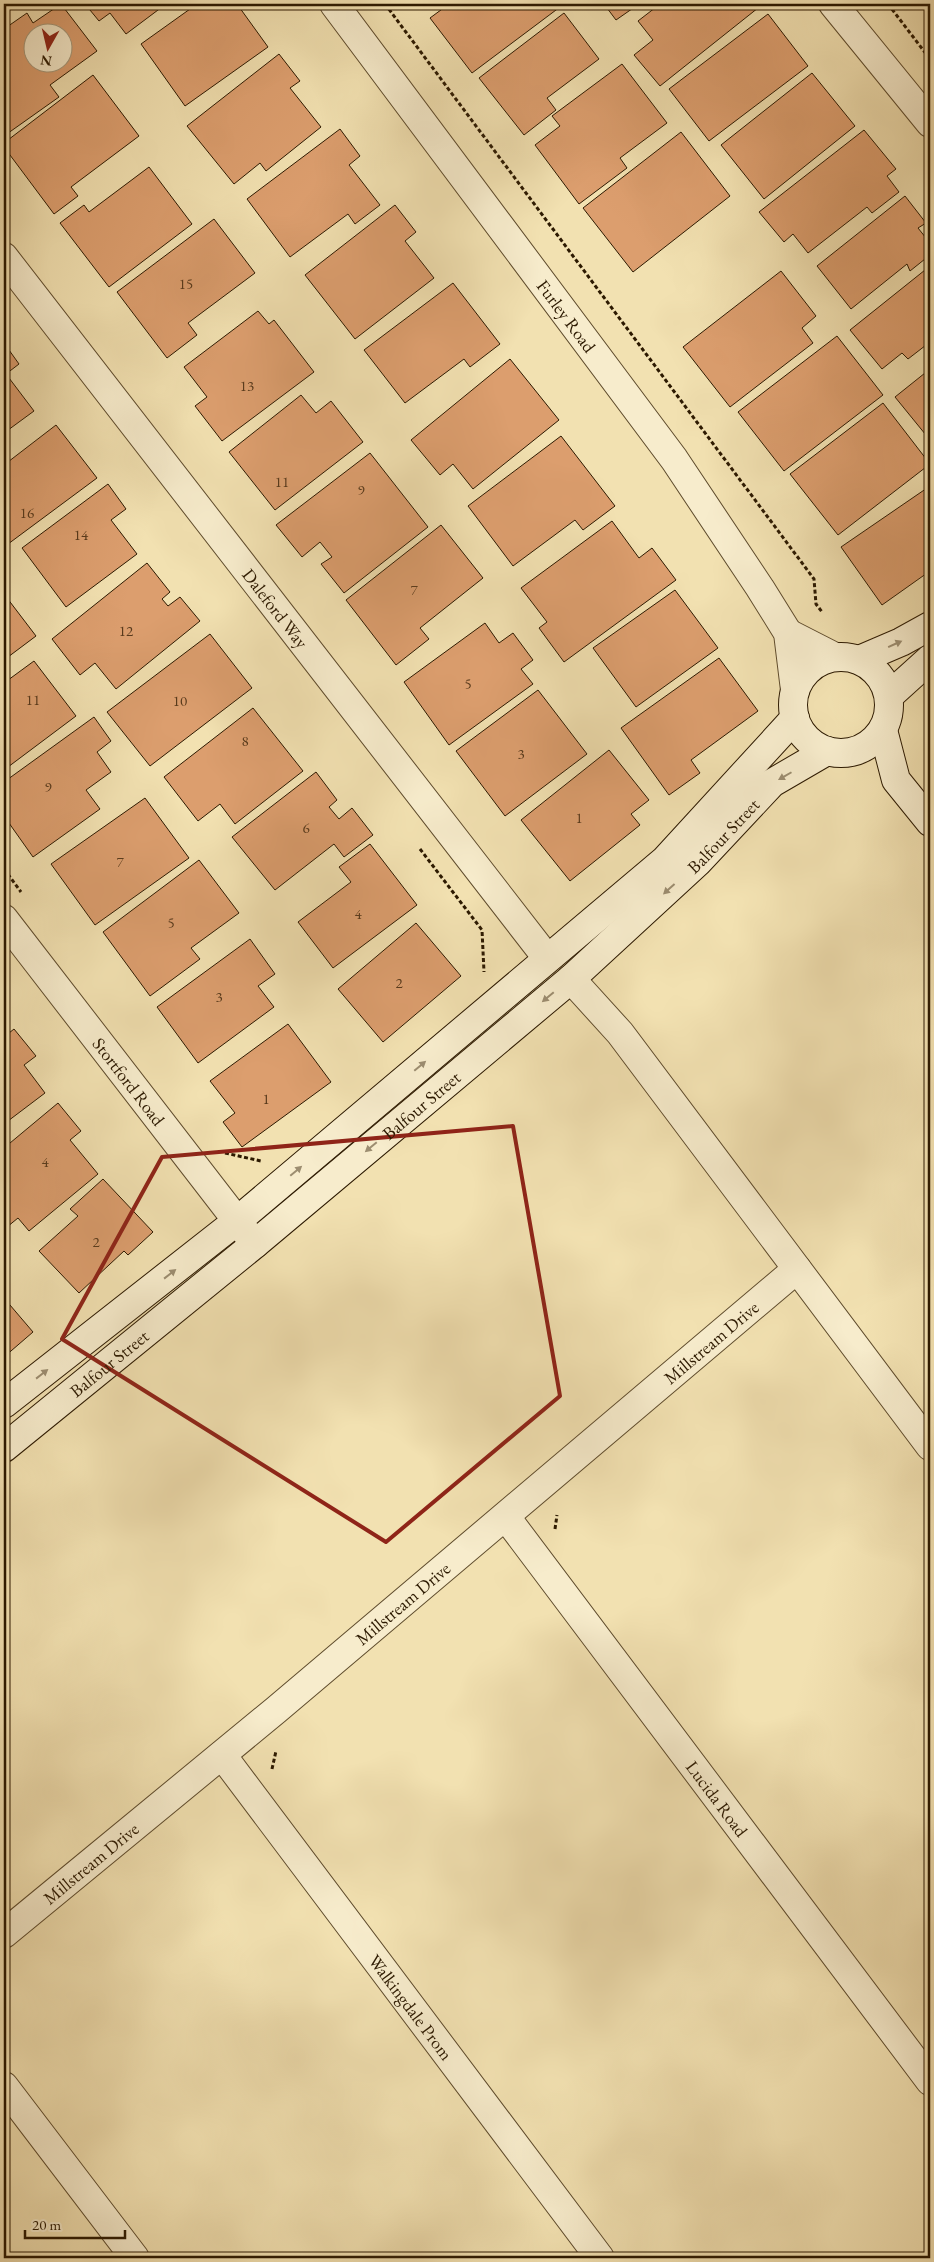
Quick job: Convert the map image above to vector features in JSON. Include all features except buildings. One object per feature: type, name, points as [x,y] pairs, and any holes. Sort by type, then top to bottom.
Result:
[{"type":"street","name":"Furley Road","points":[[334,4],[674,458],[760,588],[788,634],[795,690]]},
{"type":"street","points":[[833,4],[930,123]]},
{"type":"street","name":"Daleford Way","points":[[4,257],[547,958]]},
{"type":"street","points":[[896,780],[836,752],[813,744],[802,733],[794,718],[793,703],[795,690],[801,677],[810,667],[901,642],[930,626]]},
{"type":"street","points":[[788,634],[873,668],[884,680],[889,696],[890,708],[883,730],[896,780],[930,822]]},
{"type":"street","points":[[889,696],[930,659]]},
{"type":"street","name":"Balfour Street","points":[[4,1404],[237,1221],[547,958],[666,860],[794,718]]},
{"type":"street","name":"Balfour Street","points":[[4,1448],[255,1244],[571,979],[698,862],[772,783],[836,752],[860,750],[872,742],[883,730]]},
{"type":"street","name":"Stortford Road","points":[[4,919],[255,1244]]},
{"type":"street","points":[[571,979],[620,1033],[930,1446]]},
{"type":"street","points":[[396,1086],[416,1109]]},
{"type":"street","name":"Millstream Drive","points":[[4,1934],[222,1755],[797,1270]]},
{"type":"street","name":"Lucida Road","points":[[506,1517],[930,2081]]},
{"type":"street","name":"Walkingdale Prom","points":[[222,1755],[600,2258]]},
{"type":"street","points":[[4,2086],[134,2258]]},
{"type":"path","points":[[385,4],[814,579],[816,604],[822,612]]},
{"type":"path","points":[[888,4],[930,60]]},
{"type":"highlighted area","points":[[513,1126],[560,1396],[386,1542],[62,1339],[162,1157]]}]
